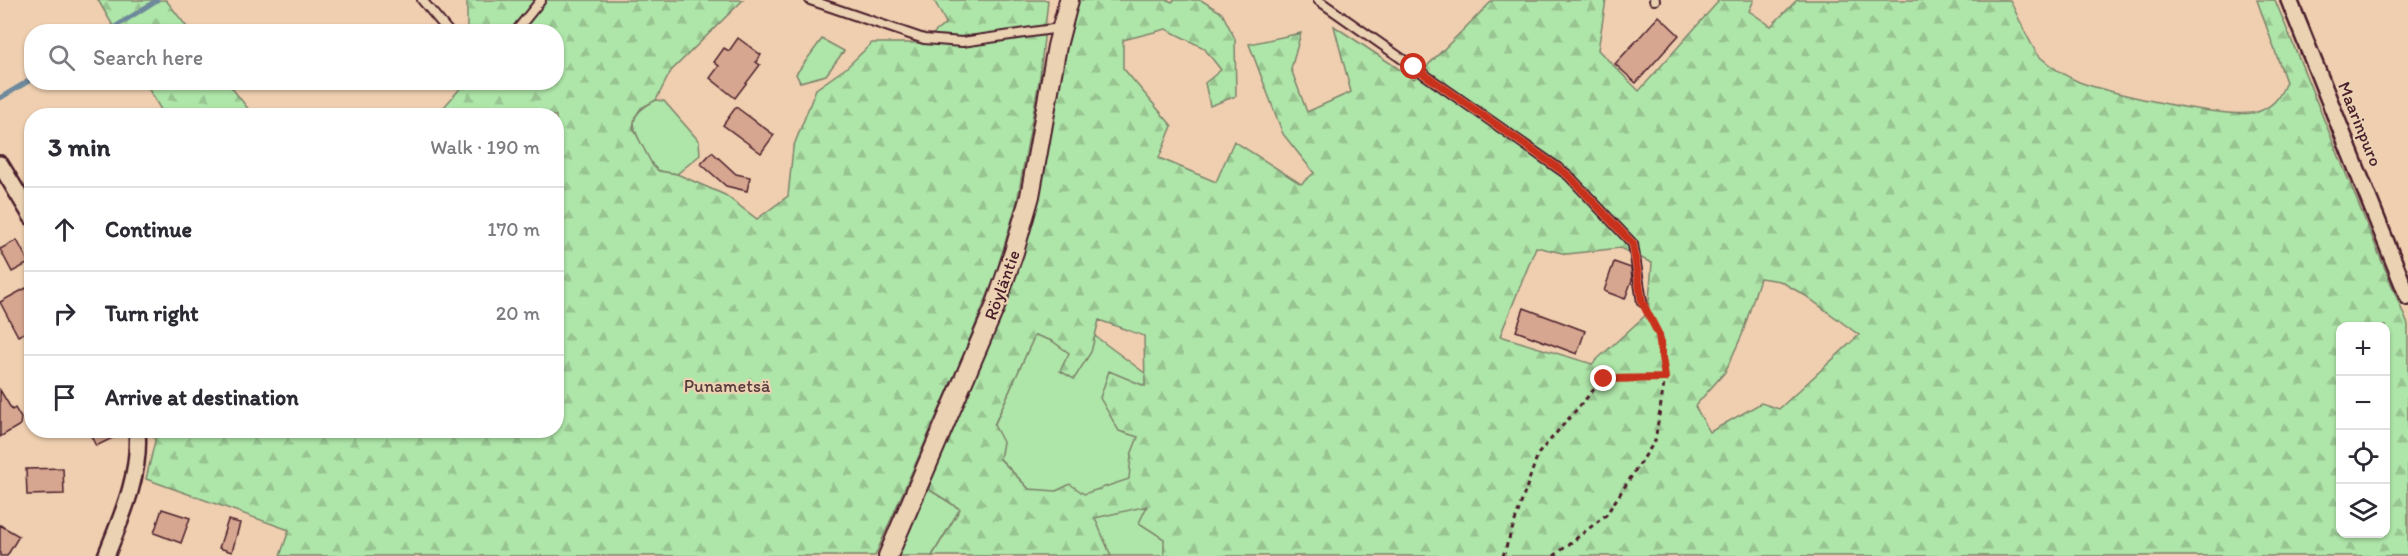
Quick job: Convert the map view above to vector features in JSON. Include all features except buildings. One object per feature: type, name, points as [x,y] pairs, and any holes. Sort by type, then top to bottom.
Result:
[{"type":"street","name":"Röyläntie","points":[[888,556],[995,307],[1014,252],[1030,196],[1069,0]]},
{"type":"street","name":"Maarinpuro","points":[[2289,0],[2408,297]]},
{"type":"street","points":[[0,164],[24,204]]},
{"type":"street","points":[[106,556],[121,518],[137,464],[137,438]]},
{"type":"lane","points":[[422,0],[442,24]]},
{"type":"lane","points":[[522,24],[541,0]]},
{"type":"lane","points":[[810,0],[924,39],[962,42],[1062,28]]},
{"type":"lane","points":[[1318,0],[1568,175],[1633,244],[1642,302]]},
{"type":"path","points":[[1554,556],[1606,515],[1655,441],[1665,378],[1659,335],[1642,302]]},
{"type":"path","points":[[1503,556],[1538,454],[1604,379],[1665,378]]},
{"type":"green space","points":[[98,0],[166,0],[185,24],[112,24]]},
{"type":"green space","name":"Punametsä","points":[[467,0],[743,0],[671,71],[656,100],[641,108],[635,117],[633,128],[653,166],[659,171],[677,174],[725,195],[757,219],[788,196],[793,148],[816,89],[846,68],[872,43],[922,43],[946,23],[934,0],[1048,0],[1040,76],[1017,202],[995,277],[875,556],[280,556],[289,530],[146,479],[154,438],[564,438],[564,108],[443,108],[459,90],[564,90],[564,24],[467,24]]},
{"type":"green space","points":[[1069,0],[1168,0],[1172,2],[1174,0],[1201,0],[1222,13],[1235,39],[1236,96],[1210,106],[1205,83],[1221,70],[1204,48],[1166,29],[1123,40],[1123,68],[1172,126],[1159,158],[1216,182],[1234,141],[1301,184],[1314,173],[1283,134],[1249,44],[1301,33],[1291,69],[1307,112],[1351,92],[1334,26],[1414,79],[1493,0],[1606,0],[1598,50],[1639,91],[1718,2],[1717,0],[1754,0],[1749,11],[1771,26],[1797,0],[2010,0],[2036,53],[2059,71],[2079,82],[2171,105],[2225,113],[2246,113],[2260,111],[2270,106],[2279,96],[2286,82],[2257,0],[2275,0],[2408,325],[2408,556],[1164,556],[1164,539],[1139,523],[1147,506],[1095,518],[1111,556],[932,556],[960,509],[919,483],[995,307]],"holes":[[[1536,247],[1567,254],[1620,248],[1652,263],[1648,313],[1592,364],[1500,336]],[[1760,278],[1780,281],[1806,296],[1859,335],[1779,409],[1761,403],[1710,432],[1695,406],[1725,372],[1742,335]],[[1099,320],[1144,336],[1145,386],[1109,371],[1100,398],[1119,431],[1138,437],[1131,455],[1129,479],[1084,494],[1070,484],[1056,491],[1029,489],[1000,459],[1003,442],[994,425],[1035,335],[1052,341],[1069,353],[1060,371],[1074,379],[1091,352]]]},
{"type":"green space","points":[[822,39],[844,51],[826,75],[800,82],[796,74]]},
{"type":"green space","points":[[149,90],[233,90],[248,108],[160,108]]},
{"type":"green space","points":[[656,100],[664,101],[699,141],[700,155],[677,174],[662,172],[656,168],[644,150],[634,127],[634,121],[640,110]]},
{"type":"green space","points":[[1049,302],[1196,411],[1192,556],[1079,556],[1029,489],[986,444]]},
{"type":"green space","points":[[919,483],[960,509],[932,556],[888,556]]},
{"type":"waterway","points":[[120,24],[157,0]]},
{"type":"waterway","points":[[0,98],[24,84]]},
{"type":"route","points":[[1414,67],[1568,175],[1633,244],[1642,302],[1659,335],[1665,378],[1604,379]]}]
